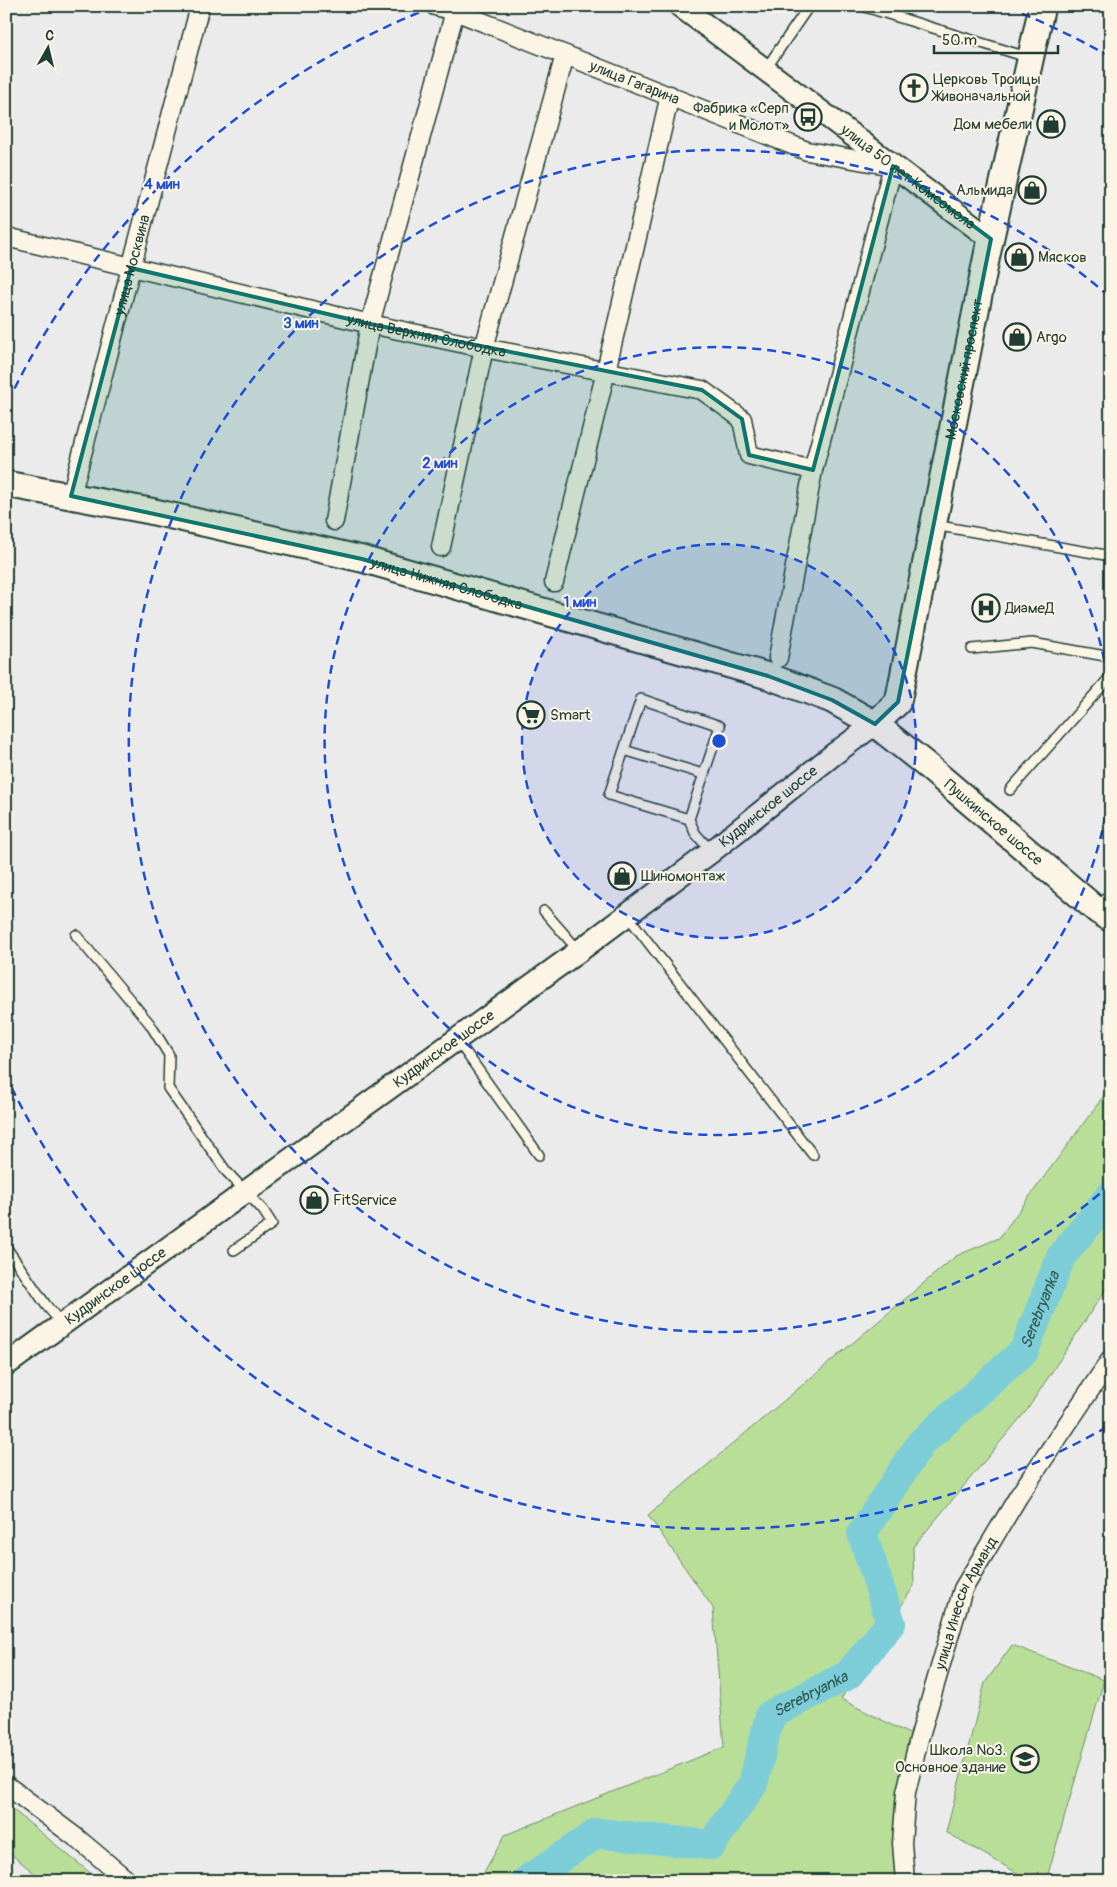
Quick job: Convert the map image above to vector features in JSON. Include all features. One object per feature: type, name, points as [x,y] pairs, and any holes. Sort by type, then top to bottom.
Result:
[{"type":"main road","name":"Московский проспект","points":[[875,724],[898,702],[991,239],[1042,6]]},
{"type":"main road","name":"улица Нижняя Слободка","points":[[6,484],[160,513],[362,559],[768,676],[832,700],[875,724]]},
{"type":"main road","name":"Пушкинское шоссе","points":[[875,724],[1106,907]]},
{"type":"street","name":"улица Москвина","points":[[72,496],[200,6]]},
{"type":"street","name":"улица Гагарина","points":[[435,6],[455,11],[807,151],[893,166]]},
{"type":"street","name":"улица 50 лет Комсомола","points":[[680,6],[991,239]]},
{"type":"street","points":[[334,521],[370,324],[455,11]]},
{"type":"street","points":[[441,547],[484,348],[565,55]]},
{"type":"street","points":[[554,582],[606,371],[670,95]]},
{"type":"street","points":[[778,658],[814,470],[893,166]]},
{"type":"street","name":"улица Верхняя Слободка","points":[[6,237],[370,324],[702,390],[742,419],[749,455],[814,470]]},
{"type":"street","name":"Кудринское шоссе","points":[[6,1365],[579,951],[711,852],[828,758],[875,724]]},
{"type":"street","name":"улица Инессы Арманд","points":[[906,1881],[902,1843],[906,1792],[919,1739],[963,1589],[1018,1497],[1111,1359]]},
{"type":"street","points":[[6,1785],[78,1839],[128,1881]]},
{"type":"lane","points":[[765,70],[809,6]]},
{"type":"lane","points":[[862,6],[1030,58]]},
{"type":"lane","points":[[934,525],[1111,556]]},
{"type":"lane","points":[[972,649],[1032,643],[1111,657]]},
{"type":"lane","points":[[1010,790],[1111,676]]},
{"type":"lane","points":[[689,819],[609,795],[641,699],[720,726],[689,819],[695,833],[711,852]]},
{"type":"lane","points":[[624,750],[703,774]]},
{"type":"lane","points":[[544,911],[579,951]]},
{"type":"lane","points":[[627,915],[813,1155]]},
{"type":"lane","points":[[76,935],[150,1024],[169,1055],[168,1088],[213,1154],[245,1193],[263,1210],[272,1224],[234,1250]]},
{"type":"lane","points":[[457,1040],[538,1155]]},
{"type":"lane","points":[[6,1247],[62,1325]]},
{"type":"highlighted area","points":[[893,166],[991,239],[898,702],[875,724],[832,700],[768,676],[362,559],[71,496],[131,268],[370,324],[702,390],[742,419],[749,455],[813,470]]},
{"type":"green space","points":[[1111,1086],[1111,1281],[1027,1410],[913,1547],[914,1586],[841,1699],[919,1739],[902,1843],[917,1881],[479,1881],[505,1835],[724,1747],[713,1608],[648,1515],[956,1256],[999,1238]]},
{"type":"green space","points":[[1012,1645],[1104,1680],[1046,1881],[1031,1881],[946,1832],[985,1683]]},
{"type":"green space","points":[[6,1804],[100,1881],[44,1881],[6,1850]]},
{"type":"waterway","name":"Serebryanka","points":[[526,1881],[597,1833],[711,1845],[753,1784],[770,1715],[848,1675],[891,1623],[862,1533],[921,1443],[1024,1351],[1061,1257],[1111,1195]]},
{"type":"place","name":"Церковь Троицы Живоначальной","points":[[914,88]]},
{"type":"place","name":"Фабрика «Серп и Молот»","points":[[808,117]]},
{"type":"place","name":"Дом мебели","points":[[1051,124]]},
{"type":"place","name":"Альмида","points":[[1032,190]]},
{"type":"place","name":"Мясков","points":[[1019,257]]},
{"type":"place","name":"Argo","points":[[1017,337]]},
{"type":"place","name":"ДиамеД","points":[[986,608]]},
{"type":"place","name":"Smart","points":[[531,715]]},
{"type":"place","name":"Шиномонтаж","points":[[622,876]]},
{"type":"place","name":"FitService","points":[[314,1200]]},
{"type":"place","name":"Школа №3. Основное здание","points":[[1025,1759]]}]
